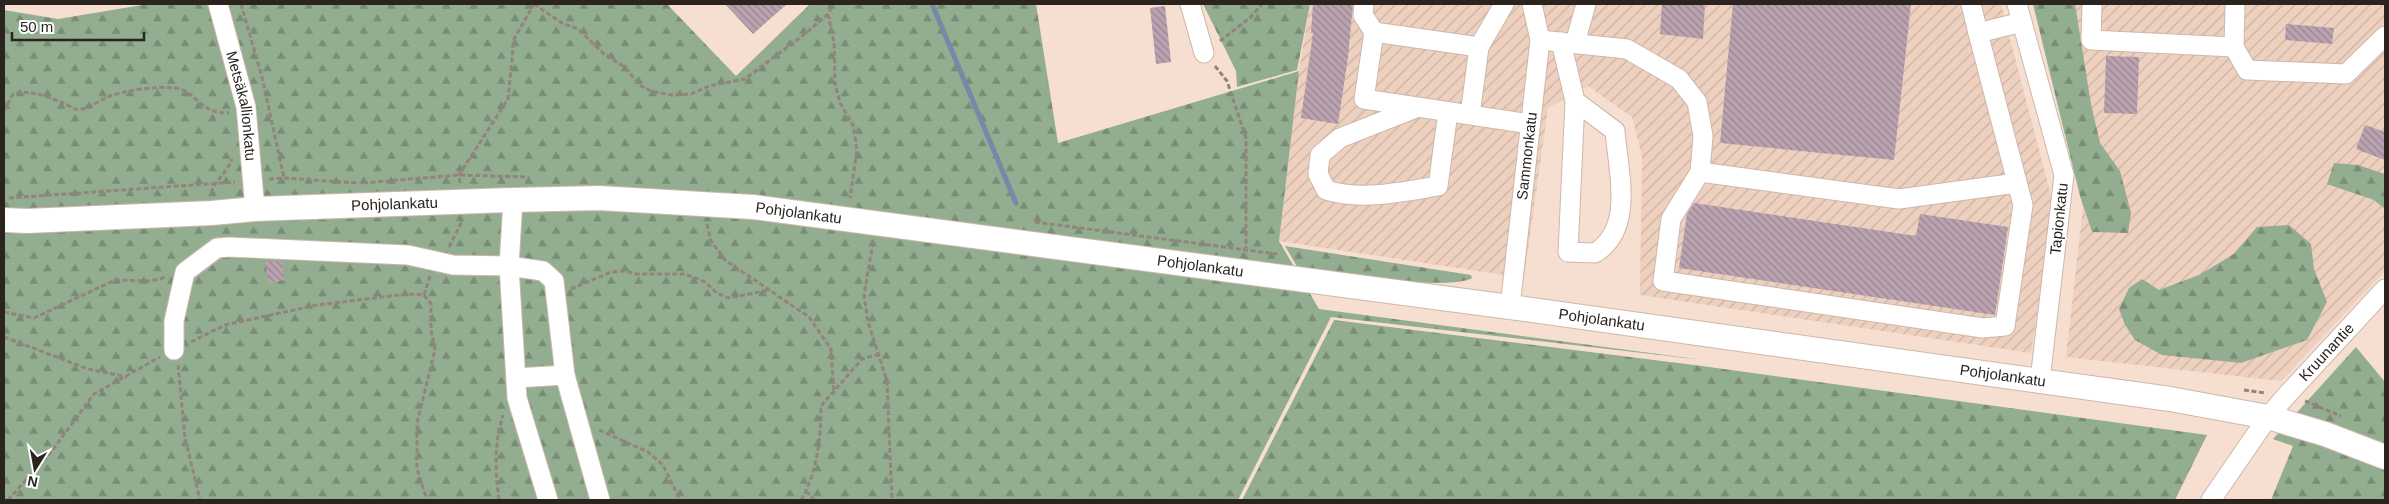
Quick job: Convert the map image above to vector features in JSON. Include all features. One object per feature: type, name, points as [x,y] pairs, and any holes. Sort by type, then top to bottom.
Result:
[{"type":"main road","name":"Pohjolankatu","points":[[4,220],[27,221],[212,213],[255,209],[599,198],[753,207],[1510,307],[2170,399],[2268,417],[2325,434],[2385,457]]},
{"type":"street","name":"Metsäkallionkatu","points":[[218,4],[246,107],[255,209]]},
{"type":"street","points":[[1190,4],[1204,53]]},
{"type":"street","points":[[1364,4],[1363,15],[1374,32],[1364,99],[1530,124]]},
{"type":"street","points":[[1470,115],[1479,47],[1504,4]]},
{"type":"street","name":"Sammonkatu","points":[[1510,307],[1540,40],[1532,4]]},
{"type":"street","points":[[1575,101],[1615,131],[1621,211],[1612,238],[1594,253],[1568,252],[1575,101],[1568,43],[1586,4]]},
{"type":"street","points":[[1540,40],[1627,49],[1679,79],[1697,102],[1703,136],[1700,172],[1670,219],[1663,281],[1983,328],[2005,326],[2023,205],[1971,4]]},
{"type":"street","name":"Tapionkatu","points":[[2018,4],[2064,175],[2040,380]]},
{"type":"street","points":[[2092,4],[2091,40],[2234,46]]},
{"type":"street","points":[[2235,4],[2234,46],[2247,70],[2346,74],[2385,36]]},
{"type":"street","points":[[1978,33],[2022,22]]},
{"type":"street","points":[[1374,32],[1479,47]]},
{"type":"street","points":[[1417,107],[1340,138],[1320,155],[1318,174],[1326,190],[1340,194],[1358,195],[1402,192],[1438,186],[1448,112]]},
{"type":"street","points":[[1700,172],[1899,199],[2017,183]]},
{"type":"street","points":[[513,200],[509,266],[517,398],[548,500]]},
{"type":"street","points":[[174,350],[174,321],[185,272],[217,248],[408,255],[434,262],[509,266],[544,271],[554,281],[565,375],[600,500]]},
{"type":"street","name":"Kruunantie","points":[[2211,500],[2268,417],[2385,289]]},
{"type":"street","points":[[516,378],[565,375]]},
{"type":"path","points":[[241,4],[262,77],[284,178]]},
{"type":"path","points":[[434,262],[450,246],[463,217],[459,175],[508,98],[514,38],[534,4],[562,23],[578,29],[603,53],[623,66],[641,86],[651,91],[672,95],[691,94],[709,86],[745,79],[806,33],[828,14],[834,4]]},
{"type":"path","points":[[1246,248],[1246,138],[1227,81],[1204,53],[1251,17],[1262,4]]},
{"type":"path","points":[[828,14],[834,43],[835,84],[840,103],[853,125],[857,150],[850,198]]},
{"type":"path","points":[[4,111],[5,104],[13,94],[22,91],[47,97],[74,109],[88,108],[106,98],[129,92],[177,88],[190,94],[210,112],[229,113],[230,122]]},
{"type":"path","points":[[212,213],[211,192],[227,171],[233,156]]},
{"type":"path","points":[[4,198],[173,187]]},
{"type":"path","points":[[702,204],[711,241],[725,260],[809,317],[831,349],[834,394]]},
{"type":"path","points":[[874,223],[864,296],[868,322],[887,380],[892,500]]},
{"type":"path","points":[[577,286],[611,272],[625,271],[636,274],[685,274],[705,282],[717,293],[729,298],[771,290]]},
{"type":"path","points":[[4,312],[34,318],[114,280],[150,281],[185,272]]},
{"type":"path","points":[[8,500],[51,452],[94,394],[127,377],[151,361],[225,325],[317,305],[407,294],[424,295],[431,304],[431,330],[435,350],[417,423],[417,469],[427,500]]},
{"type":"path","points":[[4,337],[88,369],[127,377]]},
{"type":"path","points":[[174,350],[179,371],[185,438],[200,500]]},
{"type":"path","points":[[801,500],[806,491],[821,437],[821,406],[834,394],[862,359],[880,354]]},
{"type":"path","points":[[574,408],[590,425],[648,452],[663,465],[680,500]]},
{"type":"path","points":[[499,500],[495,471],[497,435],[504,412]]},
{"type":"path","points":[[806,491],[814,500]]},
{"type":"shaded area","points":[[1310,4],[2001,4],[2054,207],[2031,353],[1640,295],[1642,156],[1632,117],[1588,86],[1548,108],[1524,278],[1279,241],[1299,71]]},
{"type":"shaded area","points":[[2033,4],[2385,4],[2385,271],[2281,381],[2066,357],[2083,207]]},
{"type":"green space","points":[[148,4],[667,4],[736,76],[810,4],[1036,4],[1058,143],[1299,71],[1279,241],[1319,309],[1703,360],[1331,317],[1238,500],[4,500],[4,10],[58,19]]},
{"type":"green space","points":[[1203,4],[1310,4],[1297,70],[1237,87],[1236,71]]},
{"type":"green space","points":[[2033,4],[2075,4],[2091,104],[2100,143],[2120,171],[2131,213],[2128,233],[2092,232],[2080,196]]},
{"type":"green space","points":[[2334,163],[2358,165],[2385,174],[2385,209],[2374,200],[2327,184]]},
{"type":"green space","points":[[2289,225],[2311,244],[2314,269],[2327,302],[2307,340],[2241,363],[2162,355],[2135,340],[2125,325],[2119,309],[2129,288],[2142,279],[2159,290],[2199,275],[2234,254],[2257,227]]},
{"type":"green space","points":[[1285,246],[1471,275],[1472,278],[1460,282],[1418,282],[1299,270]]},
{"type":"green space","points":[[1334,320],[1702,366],[2207,435],[2175,500],[1242,500]]},
{"type":"green space","points":[[2356,347],[2385,382],[2385,500],[2271,500],[2293,446],[2273,439]]},
{"type":"building","points":[[725,4],[787,4],[753,34]]},
{"type":"building","points":[[1313,4],[1353,4],[1348,57],[1338,124],[1301,118],[1313,33],[1311,33]]},
{"type":"building","points":[[1662,4],[1705,4],[1703,39],[1660,34]]},
{"type":"building","points":[[1733,4],[1911,4],[1894,160],[1720,143]]},
{"type":"building","points":[[1165,6],[1171,62],[1156,64],[1150,8]]},
{"type":"building","points":[[2286,24],[2334,28],[2332,44],[2285,40]]},
{"type":"building","points":[[2106,56],[2139,57],[2137,114],[2104,113]]},
{"type":"building","points":[[2365,125],[2385,132],[2385,160],[2356,149]]},
{"type":"building","points":[[1694,203],[1916,236],[1920,214],[2008,227],[1995,315],[1679,268],[1687,214]]},
{"type":"building","points":[[281,261],[285,280],[269,283],[265,262]]},
{"type":"waterway","points":[[932,4],[1016,203]]}]
